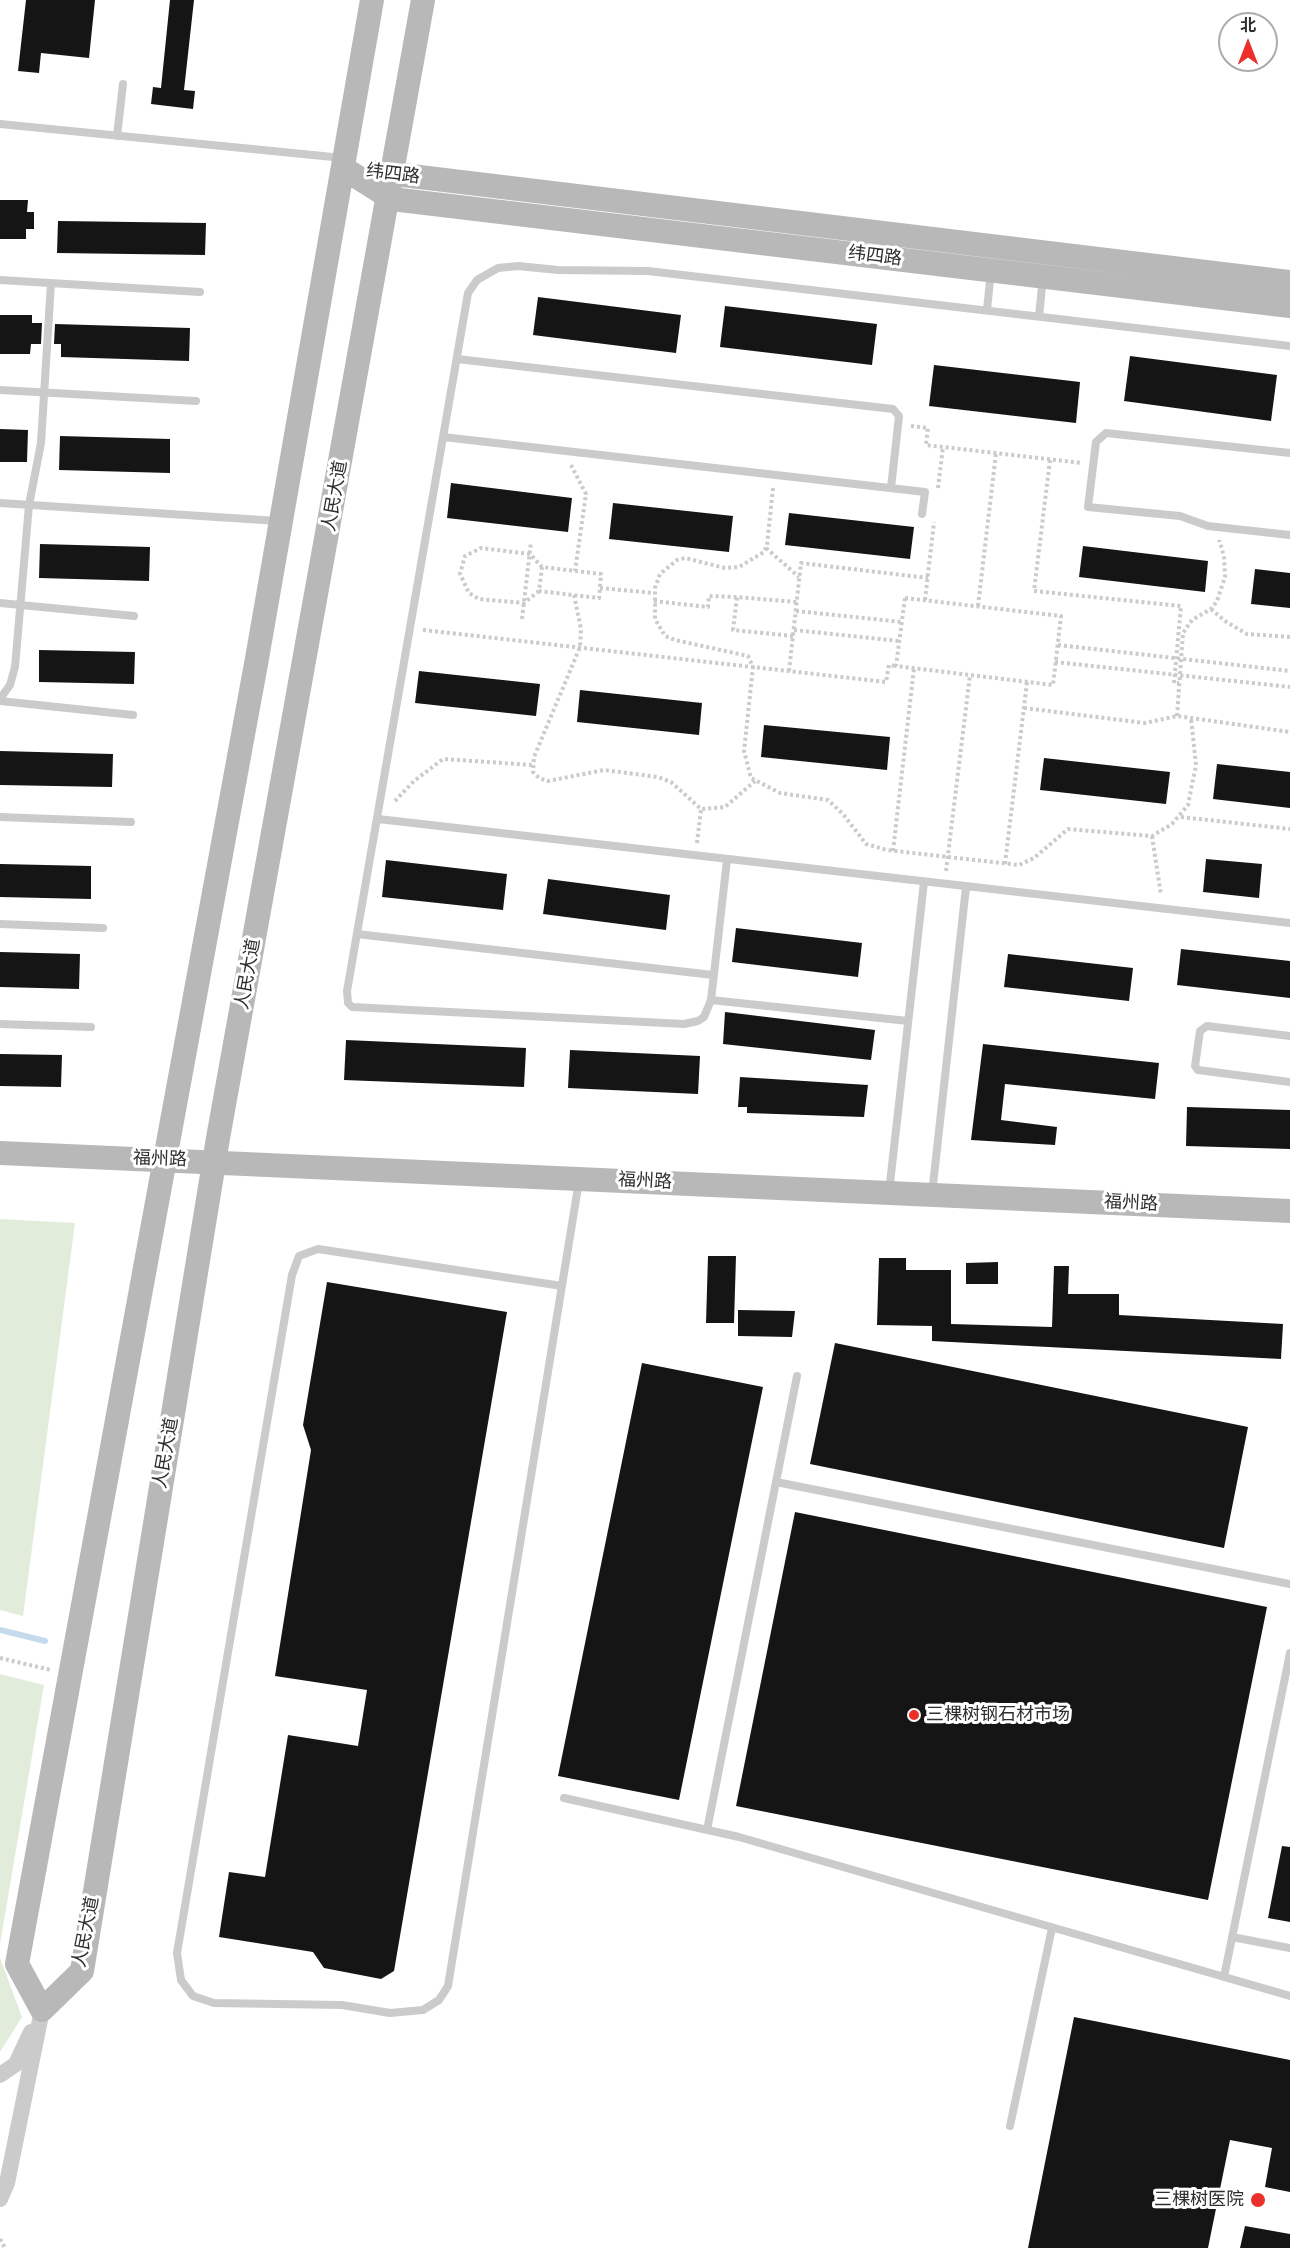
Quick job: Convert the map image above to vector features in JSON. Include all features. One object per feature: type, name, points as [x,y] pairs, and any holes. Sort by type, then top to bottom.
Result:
[{"type":"street","points":[[0,2199],[7,2183],[42,2010],[17,1964],[281,521],[372,0]]},
{"type":"street","name":"人民大道","points":[[42,2010],[82,1971],[215,1161],[423,0]]},
{"type":"street","name":"纬四路","points":[[344,163],[391,186],[1044,264],[1290,282]]},
{"type":"street","name":"纬四路","points":[[1044,264],[1290,306]]},
{"type":"street","name":"福州路","points":[[0,1153],[164,1158],[1290,1211]]},
{"type":"street","points":[[0,2075],[16,2064],[42,2010]]},
{"type":"lane","points":[[117,136],[123,84]]},
{"type":"lane","points":[[0,124],[344,163]]},
{"type":"lane","points":[[987,310],[993,258]]},
{"type":"lane","points":[[1039,316],[1044,264]]},
{"type":"lane","points":[[727,860],[711,1000],[704,1017],[684,1024],[352,1007],[348,1003],[347,991],[470,287],[498,268],[518,266],[558,270],[648,271],[1290,346]]},
{"type":"lane","points":[[0,280],[200,292]]},
{"type":"lane","points":[[51,283],[41,443],[29,505],[15,667],[10,686],[0,700],[133,715]]},
{"type":"lane","points":[[456,359],[892,409],[898,412],[898,425],[891,488]]},
{"type":"lane","points":[[0,390],[196,401]]},
{"type":"lane","points":[[1290,453],[1106,433],[1096,442],[1088,507],[1180,516],[1217,527],[1290,535]]},
{"type":"lane","points":[[443,437],[925,492],[922,514]]},
{"type":"lane","points":[[0,503],[281,521]]},
{"type":"lane","points":[[0,603],[134,616]]},
{"type":"lane","points":[[0,817],[131,822]]},
{"type":"lane","points":[[378,819],[1290,923]]},
{"type":"lane","points":[[889,1192],[924,882]]},
{"type":"lane","points":[[932,1194],[966,887]]},
{"type":"lane","points":[[0,924],[103,928]]},
{"type":"lane","points":[[357,934],[713,975]]},
{"type":"lane","points":[[711,1000],[908,1021]]},
{"type":"lane","points":[[0,1024],[91,1028]]},
{"type":"lane","points":[[1290,1036],[1207,1026],[1200,1032],[1195,1066],[1198,1070],[1290,1082]]},
{"type":"lane","points":[[562,1286],[318,1249],[299,1257],[292,1275],[177,1953],[182,1980],[193,1996],[214,2003],[342,2005],[390,2013],[423,2010],[439,2000],[448,1986],[580,1178]]},
{"type":"lane","points":[[707,1830],[797,1376]]},
{"type":"lane","points":[[776,1482],[1290,1584]]},
{"type":"lane","points":[[1224,1977],[1290,1656]]},
{"type":"lane","points":[[564,1798],[750,1840],[1290,1996]]},
{"type":"lane","points":[[1010,2126],[1052,1928]]},
{"type":"lane","points":[[1232,1936],[1290,1948]]},
{"type":"path","points":[[898,425],[928,428],[926,445],[1093,464]]},
{"type":"path","points":[[555,450],[575,469],[586,494],[575,571]]},
{"type":"path","points":[[978,606],[996,453]]},
{"type":"path","points":[[1050,460],[1034,591],[1181,606],[1178,675],[1174,683],[1179,683],[1177,716]]},
{"type":"path","points":[[775,475],[766,548],[756,558],[739,567],[725,568],[685,558],[677,560],[660,574],[654,593],[655,620],[664,636],[748,656],[753,667],[744,751],[746,767],[755,782],[780,793],[828,800],[843,814],[866,844],[893,851],[1018,866],[1068,829],[1152,836],[1172,824],[1188,806],[1196,765],[1191,718]]},
{"type":"path","points":[[1179,659],[1186,626],[1211,609],[1217,601],[1226,569],[1217,527]]},
{"type":"path","points":[[522,619],[531,542]]},
{"type":"path","points":[[539,591],[599,598],[601,574],[542,567],[530,554],[481,548],[472,550],[462,564],[460,574],[469,593],[479,599],[524,603],[539,591],[542,567]]},
{"type":"path","points":[[766,548],[800,577]]},
{"type":"path","points":[[789,671],[801,563],[928,578]]},
{"type":"path","points":[[600,588],[654,593]]},
{"type":"path","points":[[574,595],[581,629],[580,647],[532,765],[533,772],[539,778],[548,781],[604,770],[658,777],[671,782],[701,809],[725,807],[755,782]]},
{"type":"path","points":[[654,601],[708,607],[709,596],[797,602]]},
{"type":"path","points":[[736,597],[733,630],[793,636]]},
{"type":"path","points":[[410,628],[886,682],[889,665],[896,666],[1027,682],[1053,685],[1061,616],[905,598],[896,666]]},
{"type":"path","points":[[1211,609],[1246,634],[1290,637]]},
{"type":"path","points":[[796,611],[902,622]]},
{"type":"path","points":[[794,630],[900,641]]},
{"type":"path","points":[[1058,645],[1290,671]]},
{"type":"path","points":[[1056,662],[1290,687]]},
{"type":"path","points":[[893,851],[914,668]]},
{"type":"path","points":[[944,885],[970,675]]},
{"type":"path","points":[[1005,864],[1027,682]]},
{"type":"path","points":[[1023,708],[1145,723],[1177,716],[1290,732]]},
{"type":"path","points":[[378,819],[414,781],[443,759],[532,765]]},
{"type":"path","points":[[696,856],[701,809]]},
{"type":"path","points":[[1180,816],[1290,829]]},
{"type":"path","points":[[1152,836],[1163,909]]},
{"type":"path","points":[[0,1658],[70,1674]]},
{"type":"path","points":[[0,2239],[4,2248]]},
{"type":"green space","points":[[0,1219],[75,1223],[23,1616],[0,1610]]},
{"type":"green space","points":[[0,1674],[44,1685],[0,1944]]},
{"type":"green space","points":[[0,1958],[22,2017],[0,2052]]},
{"type":"building","points":[[26,0],[95,0],[89,58],[41,53],[39,73],[18,71]]},
{"type":"building","points":[[170,0],[194,0],[184,90],[195,91],[193,109],[151,104],[153,87],[161,88]]},
{"type":"building","points":[[0,200],[28,200],[27,212],[34,212],[34,229],[26,229],[26,239],[0,239]]},
{"type":"building","points":[[58,221],[206,223],[205,255],[57,253]]},
{"type":"building","points":[[538,297],[681,315],[676,353],[533,335]]},
{"type":"building","points":[[725,306],[877,324],[872,365],[720,347]]},
{"type":"building","points":[[0,315],[32,315],[32,323],[42,323],[41,344],[31,344],[30,354],[0,354]]},
{"type":"building","points":[[55,324],[190,328],[189,361],[61,357],[61,344],[54,344]]},
{"type":"building","points":[[1130,356],[1277,375],[1271,421],[1124,401]]},
{"type":"building","points":[[934,365],[1080,382],[1076,423],[929,406]]},
{"type":"building","points":[[0,429],[28,430],[27,462],[0,462]]},
{"type":"building","points":[[60,436],[170,439],[170,473],[59,470]]},
{"type":"building","points":[[451,483],[572,498],[568,532],[447,518]]},
{"type":"building","points":[[613,503],[733,516],[729,552],[609,539]]},
{"type":"building","points":[[789,513],[914,527],[910,559],[785,545]]},
{"type":"building","points":[[40,544],[150,547],[149,581],[39,578]]},
{"type":"building","points":[[1083,546],[1208,561],[1205,592],[1079,577]]},
{"type":"building","points":[[1255,569],[1290,573],[1290,608],[1251,604]]},
{"type":"building","points":[[39,650],[135,652],[134,684],[39,682]]},
{"type":"building","points":[[419,671],[540,684],[536,716],[415,703]]},
{"type":"building","points":[[580,690],[702,703],[699,735],[577,722]]},
{"type":"building","points":[[764,725],[890,737],[887,770],[761,757]]},
{"type":"building","points":[[0,751],[113,754],[112,787],[0,785]]},
{"type":"building","points":[[1044,758],[1170,772],[1166,804],[1040,790]]},
{"type":"building","points":[[1217,764],[1290,772],[1290,808],[1213,799]]},
{"type":"building","points":[[1206,859],[1262,864],[1259,898],[1203,892]]},
{"type":"building","points":[[386,860],[507,874],[503,910],[382,897]]},
{"type":"building","points":[[0,864],[91,866],[91,899],[0,897]]},
{"type":"building","points":[[548,879],[670,895],[666,930],[543,914]]},
{"type":"building","points":[[736,928],[862,943],[858,977],[732,962]]},
{"type":"building","points":[[1181,949],[1290,961],[1290,998],[1177,985]]},
{"type":"building","points":[[0,952],[80,954],[79,989],[0,987]]},
{"type":"building","points":[[1008,954],[1133,968],[1129,1001],[1004,987]]},
{"type":"building","points":[[725,1012],[875,1030],[871,1060],[723,1044]]},
{"type":"building","points":[[346,1040],[526,1048],[524,1087],[344,1080]]},
{"type":"building","points":[[983,1044],[1159,1063],[1155,1099],[1005,1084],[1001,1120],[1057,1127],[1055,1145],[971,1140]]},
{"type":"building","points":[[570,1050],[700,1056],[698,1094],[568,1088]]},
{"type":"building","points":[[0,1054],[62,1055],[61,1087],[0,1086]]},
{"type":"building","points":[[740,1077],[868,1085],[864,1117],[747,1113],[747,1107],[738,1107]]},
{"type":"building","points":[[1187,1107],[1290,1110],[1290,1149],[1186,1146]]},
{"type":"building","points":[[708,1256],[736,1256],[734,1323],[706,1323]]},
{"type":"building","points":[[879,1258],[906,1258],[906,1270],[951,1270],[951,1324],[1052,1327],[1054,1266],[1069,1266],[1068,1294],[1119,1294],[1119,1315],[1283,1324],[1281,1359],[932,1341],[932,1326],[877,1325]]},
{"type":"building","points":[[998,1262],[998,1284],[966,1284],[966,1263]]},
{"type":"building","points":[[327,1282],[507,1312],[394,1971],[381,1979],[324,1968],[313,1952],[219,1937],[229,1872],[265,1877],[288,1735],[358,1746],[367,1690],[275,1676],[311,1450],[303,1425]]},
{"type":"building","points":[[738,1310],[795,1311],[792,1337],[738,1336]]},
{"type":"building","points":[[835,1343],[1248,1427],[1224,1548],[810,1464]]},
{"type":"building","points":[[642,1363],[763,1387],[679,1800],[558,1776]]},
{"type":"building","points":[[795,1512],[1267,1607],[1208,1900],[736,1806]]},
{"type":"building","points":[[1282,1846],[1290,1847],[1290,1922],[1268,1918]]},
{"type":"building","points":[[1074,2017],[1290,2060],[1290,2192],[1265,2187],[1272,2148],[1230,2140],[1208,2248],[1028,2248]]},
{"type":"building","points":[[1245,2226],[1290,2234],[1290,2248],[1240,2248]]},
{"type":"waterway","points":[[0,1630],[45,1641]]},
{"type":"place","name":"三棵树钢石材市场","points":[[914,1715]]},
{"type":"place","name":"三棵树医院","points":[[1258,2200]]}]
